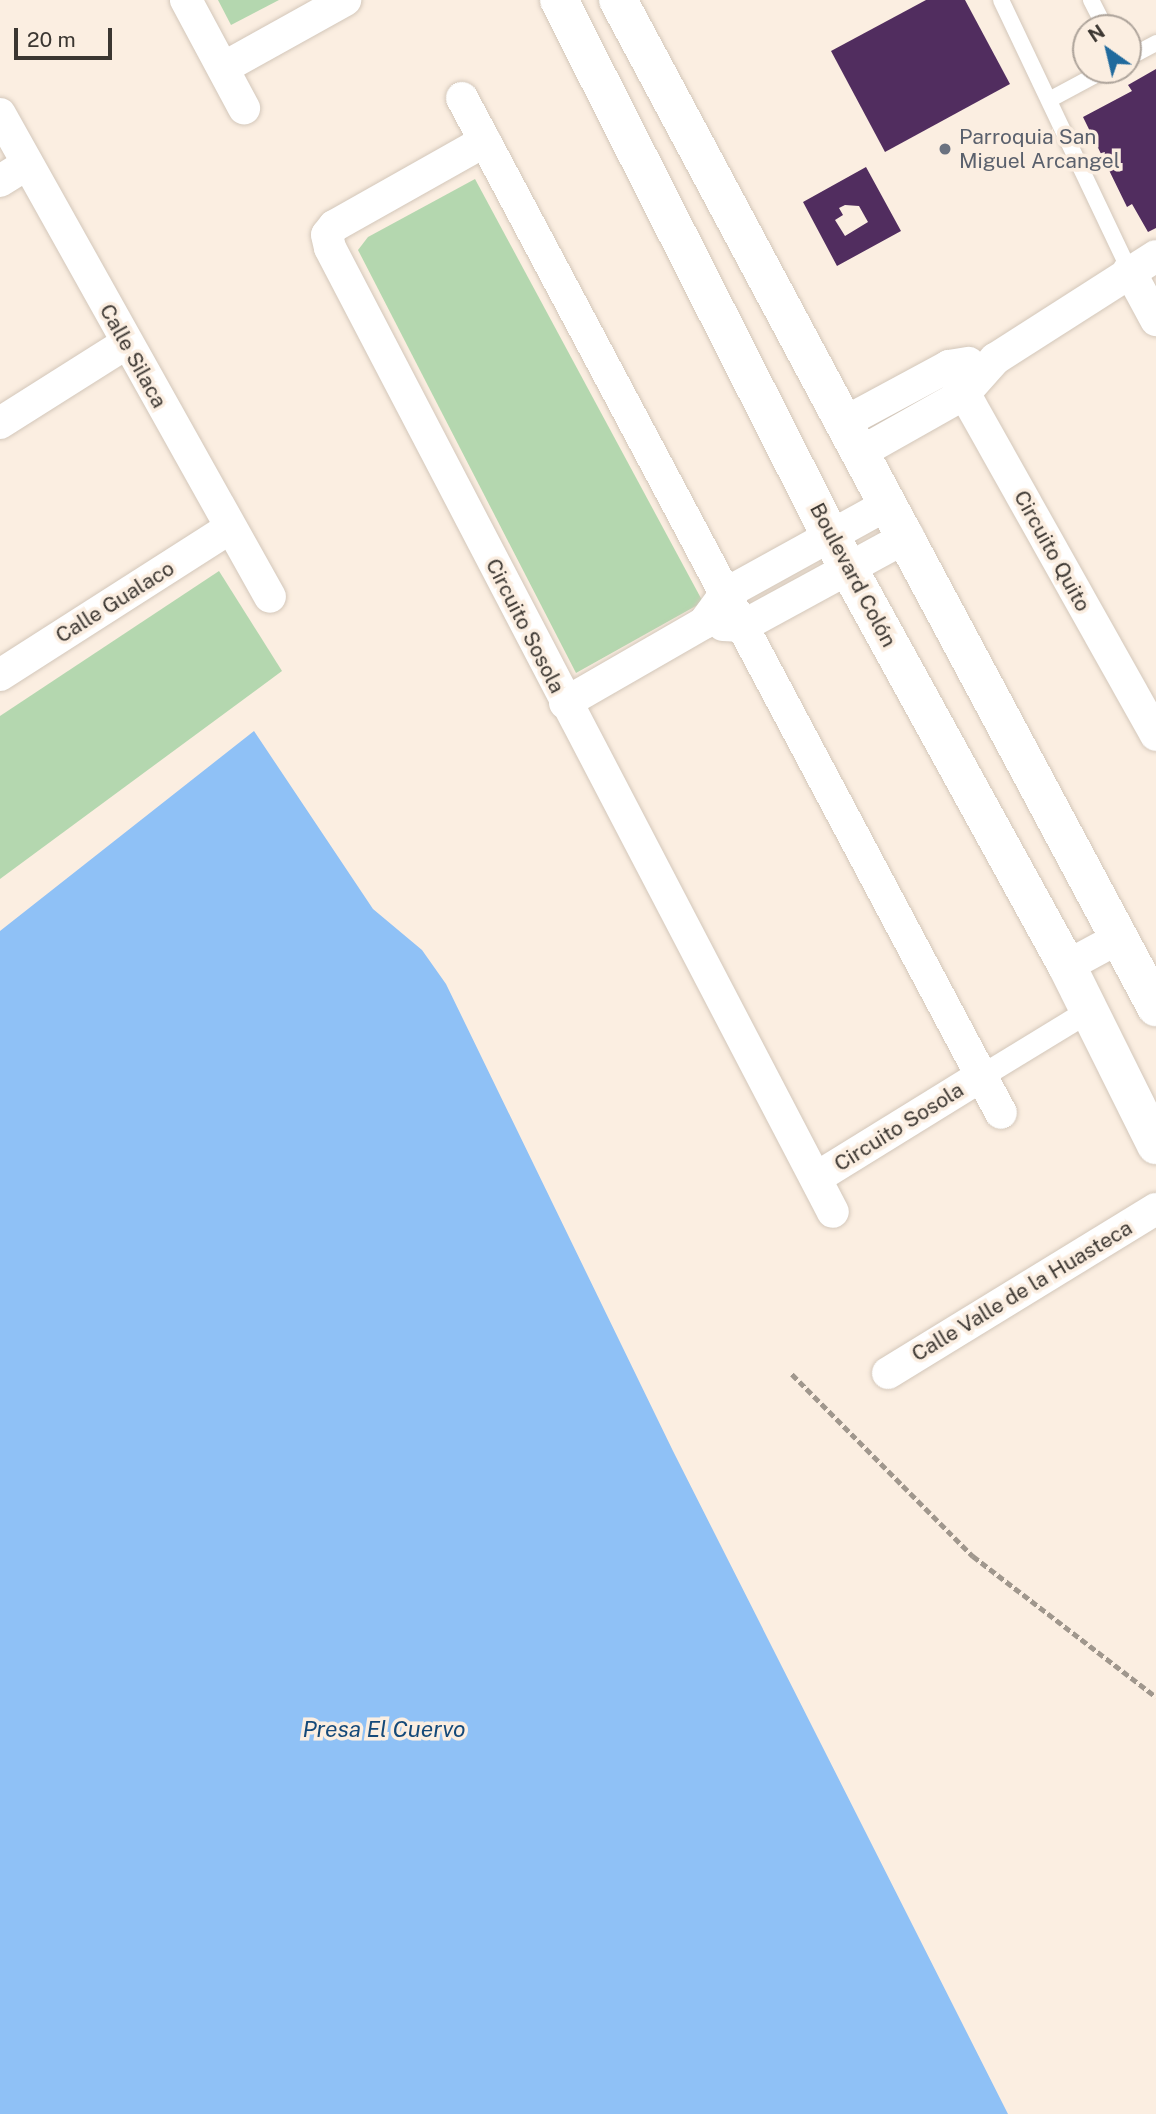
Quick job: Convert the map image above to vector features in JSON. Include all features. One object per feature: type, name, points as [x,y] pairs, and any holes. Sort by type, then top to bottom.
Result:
[{"type":"main road","name":"Boulevard Colón","points":[[559,0],[838,551],[1067,966],[1156,1144]]},
{"type":"main road","points":[[618,0],[899,520],[1117,939],[1150,983]]},
{"type":"street","points":[[186,0],[244,108]]},
{"type":"street","points":[[223,68],[345,0]]},
{"type":"street","name":"Circuito Sosola","points":[[462,98],[1001,1113]]},
{"type":"street","name":"Calle Silaca","points":[[0,114],[125,344],[270,597]]},
{"type":"street","name":"Circuito Sosola","points":[[485,141],[334,226],[327,235],[565,703],[833,1212]]},
{"type":"street","points":[[0,181],[27,164]]},
{"type":"street","points":[[854,436],[964,394],[995,359],[1142,263],[1156,320]]},
{"type":"street","points":[[0,423],[125,344]]},
{"type":"street","points":[[854,436],[948,366],[995,359]]},
{"type":"street","name":"Circuito Quito","points":[[948,366],[1156,735]]},
{"type":"street","points":[[565,703],[704,623],[725,594],[838,551],[899,520]]},
{"type":"street","name":"Calle Gualaco","points":[[0,675],[230,528]]},
{"type":"street","points":[[704,623],[743,626],[838,551]]},
{"type":"street","points":[[1067,966],[1117,939]]},
{"type":"street","points":[[981,1076],[1089,1010]]},
{"type":"street","name":"Circuito Sosola","points":[[816,1178],[981,1076]]},
{"type":"street","name":"Calle Valle de la Huasteca","points":[[888,1373],[1156,1209]]},
{"type":"lane","points":[[1001,0],[1049,100],[1142,263]]},
{"type":"lane","points":[[1049,100],[1079,84]]},
{"type":"path","points":[[792,1374],[973,1556],[1156,1697]]},
{"type":"green space","points":[[218,0],[279,0],[231,25]]},
{"type":"green space","points":[[475,179],[703,602],[576,673],[358,250],[368,237]]},
{"type":"green space","points":[[219,571],[282,671],[0,879],[0,716]]},
{"type":"water","name":"Presa El Cuervo","points":[[254,731],[373,909],[422,950],[446,984],[673,1451],[1008,2114],[0,2114],[0,931]]},
{"type":"building","points":[[926,0],[965,0],[1010,84],[885,152],[831,51]]},
{"type":"building","points":[[1156,69],[1156,228],[1148,232],[1132,204],[1127,207],[1083,117],[1132,91],[1128,85],[1142,84],[1142,77]]},
{"type":"building","points":[[866,167],[901,231],[837,266],[803,202]],"holes":[[[845,205],[859,206],[868,222],[845,236],[835,220],[843,215],[839,208]]]},
{"type":"place","name":"Parroquia San Miguel Arcangel","points":[[945,149]]}]
